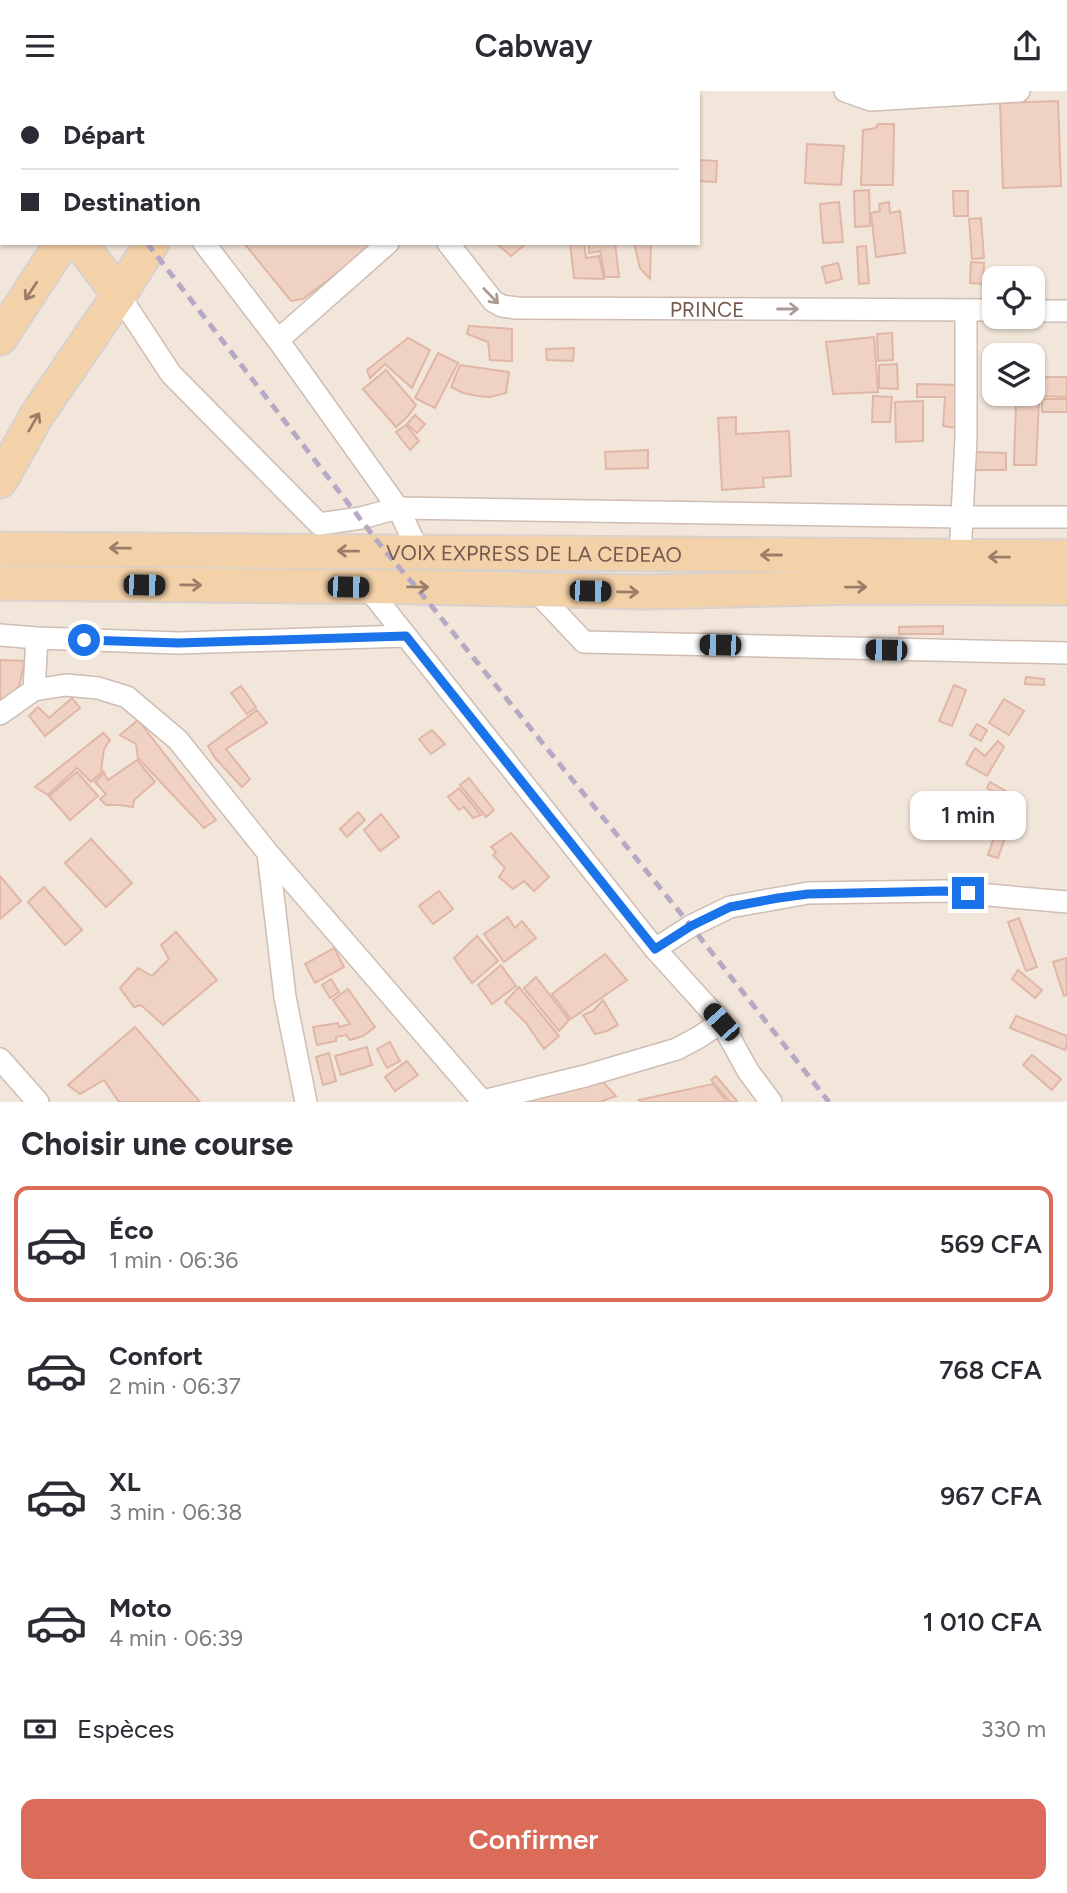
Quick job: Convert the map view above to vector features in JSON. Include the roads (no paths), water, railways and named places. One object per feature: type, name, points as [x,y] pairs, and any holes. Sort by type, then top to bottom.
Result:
[{"type":"main road","points":[[0,338],[61,245]]},
{"type":"main road","points":[[82,245],[119,295]]},
{"type":"main road","points":[[0,481],[37,415],[151,245]]},
{"type":"main road","name":"VOIX EXPRESS DE LA CEDEAO","points":[[0,548],[1067,557]]},
{"type":"main road","points":[[0,583],[645,592],[859,587],[1067,588]]},
{"type":"street","points":[[845,91],[871,100],[1019,91]]},
{"type":"street","points":[[206,245],[278,340],[398,508],[419,552]]},
{"type":"street","points":[[278,340],[386,245]]},
{"type":"street","name":"PRINCE","points":[[450,245],[493,301],[502,306],[517,308],[982,310]]},
{"type":"street","points":[[119,295],[172,374],[319,524],[361,518],[398,508],[1067,517]]},
{"type":"street","points":[[960,556],[966,438],[966,310]]},
{"type":"street","points":[[1045,311],[1067,311]]},
{"type":"street","points":[[367,587],[655,949],[721,1022],[748,1070],[771,1102]]},
{"type":"street","points":[[536,590],[584,642],[1067,653]]},
{"type":"street","points":[[0,635],[178,643],[406,636]]},
{"type":"street","points":[[34,690],[37,638]]},
{"type":"street","points":[[0,714],[34,690],[66,685],[98,688],[127,697],[178,740],[268,853],[481,1102],[597,1073],[677,1049],[721,1022]]},
{"type":"street","points":[[268,853],[285,996],[306,1102]]},
{"type":"street","points":[[655,949],[691,926],[730,907],[808,894],[944,891],[1067,902]]},
{"type":"street","points":[[0,1059],[38,1102]]},
{"type":"railway","points":[[149,245],[385,551],[691,926],[829,1102]]}]
